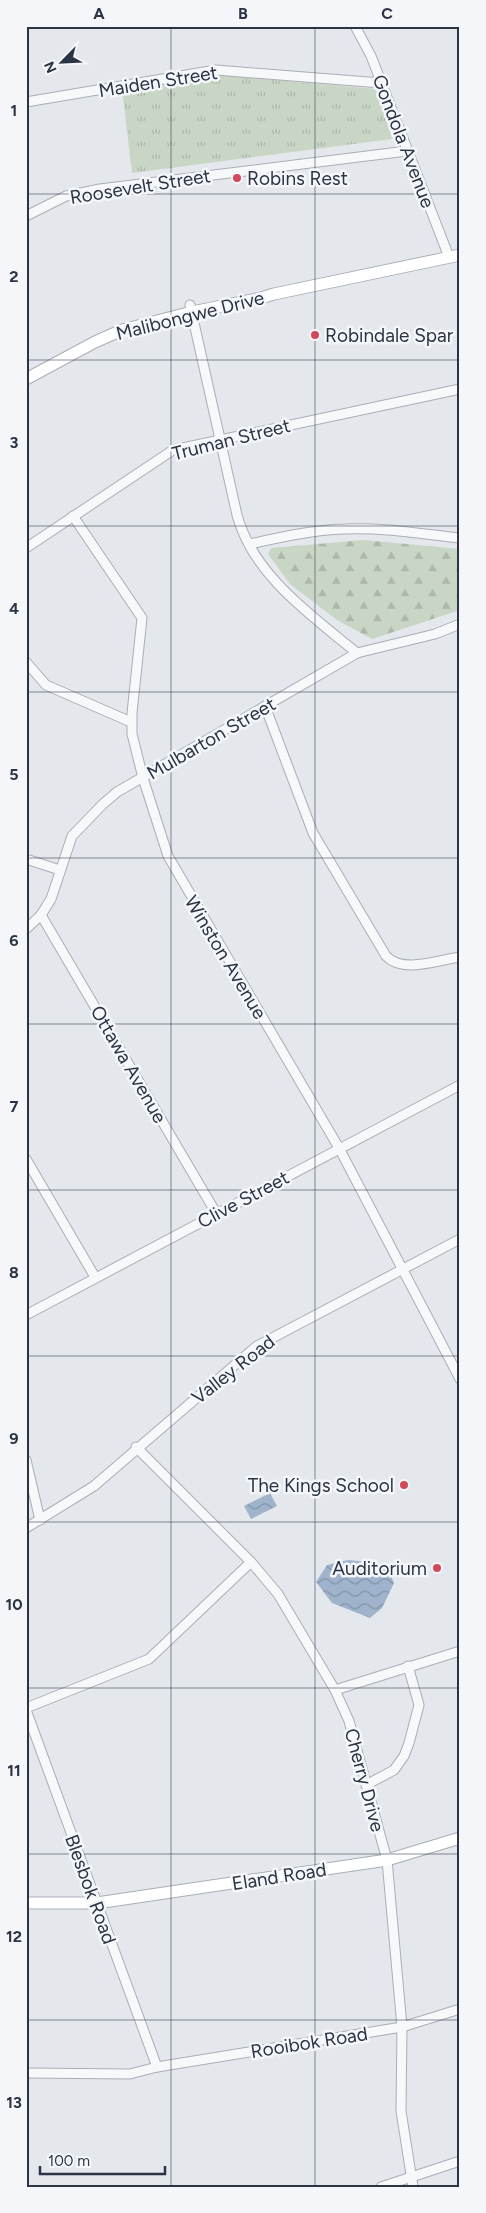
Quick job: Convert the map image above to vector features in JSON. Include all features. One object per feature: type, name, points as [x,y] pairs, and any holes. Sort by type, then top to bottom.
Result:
[{"type":"main road","name":"Malibongwe Drive","points":[[26,374],[131,319],[261,298],[454,256]]},
{"type":"main road","name":"Malibongwe Drive","points":[[26,379],[114,333],[191,309]]},
{"type":"main road","name":"Eland Road","points":[[26,1903],[97,1903],[387,1860],[460,1838]]},
{"type":"street","name":"Gondola Avenue","points":[[355,26],[365,42],[407,151],[454,256]]},
{"type":"street","name":"Maiden Street","points":[[26,102],[216,70],[381,83]]},
{"type":"street","name":"Roosevelt Street","points":[[26,216],[66,196],[92,191],[407,151]]},
{"type":"street","points":[[191,309],[240,525],[250,544],[283,590],[357,653]]},
{"type":"street","name":"Truman Street","points":[[26,548],[173,450],[460,388]]},
{"type":"street","name":"Winston Avenue","points":[[73,516],[142,618],[131,722],[143,778],[164,846],[174,869],[339,1148],[460,1379]]},
{"type":"street","points":[[250,544],[295,534],[345,529],[380,530],[460,538]]},
{"type":"street","name":"Mulbarton Street","points":[[26,929],[41,915],[51,900],[68,845],[78,829],[108,799],[357,653],[435,634],[460,624]]},
{"type":"street","points":[[26,662],[46,685],[131,722]]},
{"type":"street","points":[[265,706],[313,833],[386,956],[395,963],[406,965],[460,957]]},
{"type":"street","points":[[26,859],[60,870]]},
{"type":"street","name":"Ottawa Avenue","points":[[41,915],[216,1213]]},
{"type":"street","name":"Clive Street","points":[[26,1315],[460,1085]]},
{"type":"street","points":[[26,1160],[95,1277]]},
{"type":"street","name":"Valley Road","points":[[26,1528],[84,1493],[256,1346],[460,1239]]},
{"type":"street","name":"Cherry Drive","points":[[136,1447],[251,1562],[278,1594],[335,1690],[349,1721],[387,1860],[402,2027],[400,2104],[413,2187]]},
{"type":"street","points":[[26,1460],[40,1520]]},
{"type":"street","points":[[26,1709],[149,1659],[251,1562]]},
{"type":"street","points":[[335,1690],[460,1651]]},
{"type":"street","points":[[366,1785],[394,1770],[404,1756],[409,1744],[419,1705],[408,1666]]},
{"type":"street","name":"Blesbok Road","points":[[26,1709],[30,1734],[97,1903],[157,2068]]},
{"type":"street","name":"Rooibok Road","points":[[26,2073],[130,2074],[402,2027],[460,2009]]},
{"type":"street","points":[[381,2187],[460,2161]]},
{"type":"green space","points":[[205,74],[377,89],[392,139],[132,173],[122,89]]},
{"type":"green space","points":[[364,540],[460,549],[460,610],[372,639],[337,620],[290,584],[268,554],[271,548]]},
{"type":"water","points":[[270,1493],[277,1506],[251,1519],[244,1506]]},
{"type":"water","points":[[348,1560],[386,1564],[394,1583],[382,1608],[370,1618],[332,1603],[316,1582],[327,1565]]},
{"type":"place","name":"Robins Rest","points":[[237,178]]},
{"type":"place","name":"Robindale Spar","points":[[315,335]]},
{"type":"place","name":"The Kings School","points":[[404,1485]]},
{"type":"place","name":"Auditorium","points":[[437,1568]]}]
